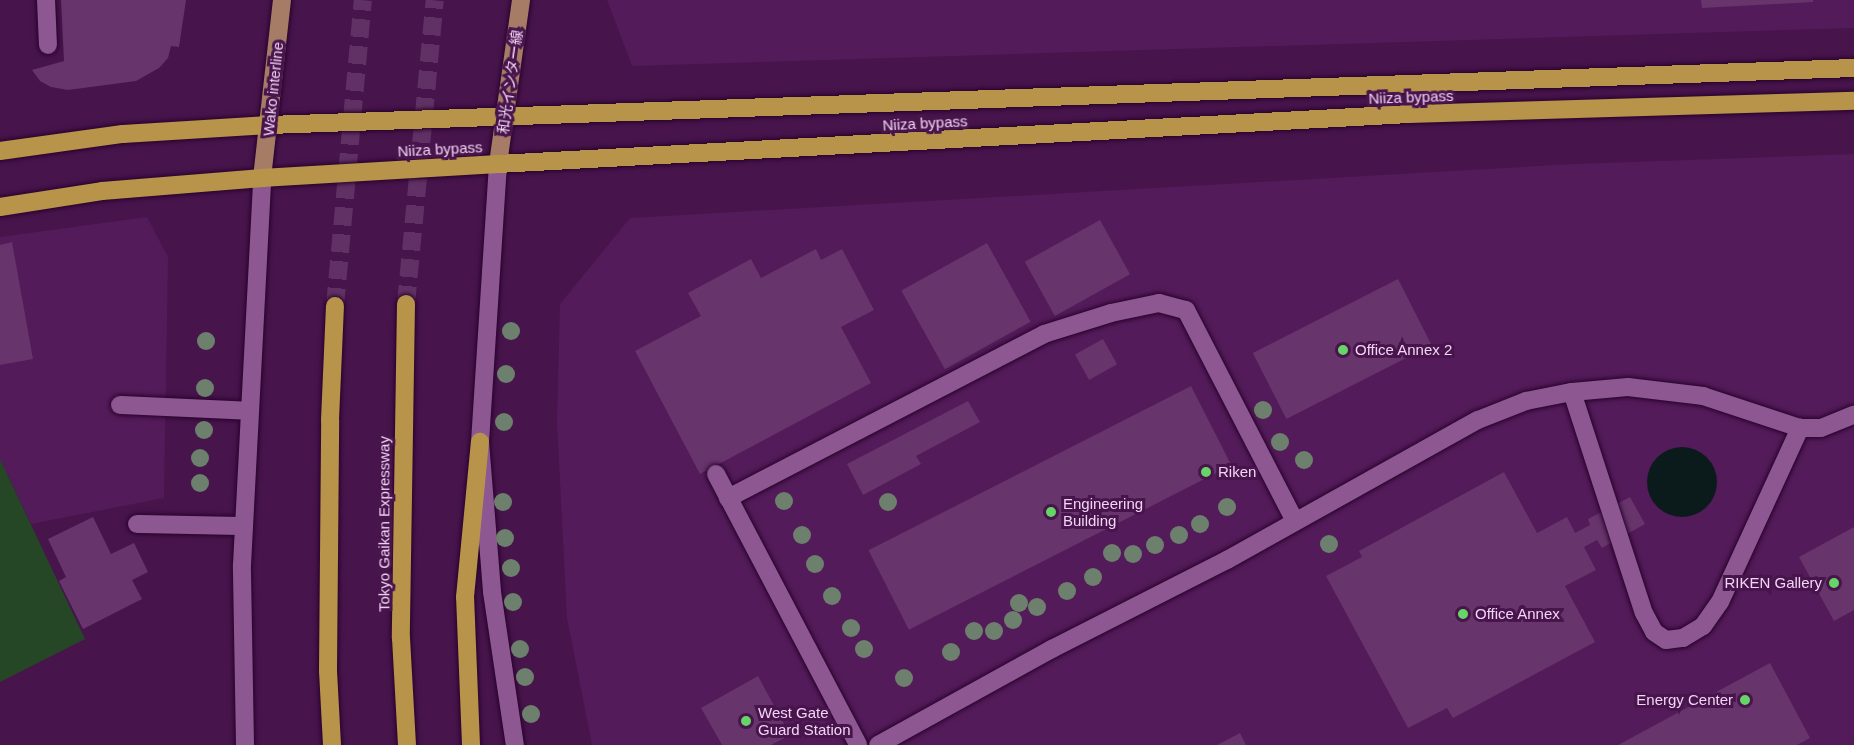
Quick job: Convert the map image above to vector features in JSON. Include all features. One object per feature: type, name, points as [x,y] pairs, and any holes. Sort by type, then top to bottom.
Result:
[{"type":"highway","name":"Niiza bypass","points":[[0,152],[123,135],[269,125],[1854,69]]},
{"type":"highway","name":"Niiza bypass","points":[[0,207],[102,191],[262,178],[498,164],[1408,114],[1854,100]]},
{"type":"highway","name":"Tokyo Gaikan Expressway","points":[[406,304],[401,638],[407,745]]},
{"type":"highway","points":[[332,745],[328,670],[330,420],[335,306]]},
{"type":"highway","points":[[471,745],[465,597],[480,442]]},
{"type":"main road","name":"Wako interline","points":[[262,178],[282,0]]},
{"type":"main road","name":"和光インター線","points":[[498,164],[521,0]]},
{"type":"street","points":[[46,0],[48,45]]},
{"type":"street","points":[[498,164],[480,442],[492,592],[515,745]]},
{"type":"street","points":[[245,745],[242,565],[262,178]]},
{"type":"street","points":[[728,498],[1044,334],[1111,314],[1159,303],[1186,310],[1295,521]]},
{"type":"street","points":[[878,745],[1006,673],[1227,560],[1478,420],[1526,402],[1572,392],[1628,387],[1703,396],[1800,428],[1821,428],[1854,415]]},
{"type":"street","points":[[1572,392],[1644,613],[1654,632],[1666,640],[1683,638],[1703,626],[1720,602],[1800,428]]},
{"type":"street","points":[[120,405],[250,411]]},
{"type":"street","points":[[716,474],[858,745]]},
{"type":"street","points":[[136,524],[244,526]]},
{"type":"shaded area","points":[[607,0],[1854,0],[1854,28],[632,66]]},
{"type":"shaded area","name":"Riken","points":[[1854,154],[1854,745],[592,745],[567,618],[557,422],[560,304],[630,218],[1574,164]]},
{"type":"shaded area","points":[[147,217],[168,257],[164,498],[31,524],[0,459],[0,237]]},
{"type":"shaded area","points":[[1675,447],[1689,447],[1702,452],[1712,462],[1717,482],[1712,502],[1702,512],[1689,517],[1675,517],[1662,512],[1652,502],[1647,489],[1647,475],[1652,462],[1662,452]]},
{"type":"green space","points":[[0,459],[85,639],[0,682]]},
{"type":"building","points":[[61,0],[186,0],[179,47],[171,46],[168,58],[159,68],[136,81],[68,90],[51,87],[40,81],[32,70],[64,61]]},
{"type":"building","points":[[1701,0],[1813,0],[1813,2],[1702,8]]},
{"type":"building","points":[[1100,220],[1130,274],[1055,316],[1025,262]]},
{"type":"building","points":[[12,242],[33,359],[0,365],[0,245]]},
{"type":"building","points":[[987,243],[1031,322],[945,369],[901,291]]},
{"type":"building","points":[[816,249],[821,260],[842,249],[874,310],[841,327],[871,383],[700,474],[635,351],[701,316],[688,293],[751,259],[761,278]]},
{"type":"building","name":"Office Annex 2","points":[[1398,279],[1432,345],[1286,419],[1253,353]]},
{"type":"building","points":[[1103,339],[1117,364],[1089,380],[1075,355]]},
{"type":"building","name":"Engineering Building","points":[[1191,386],[1231,465],[909,630],[868,550]]},
{"type":"building","points":[[968,401],[980,422],[916,456],[921,464],[863,495],[847,464]]},
{"type":"building","name":"Office Annex","points":[[1504,472],[1537,533],[1567,517],[1575,533],[1590,525],[1588,519],[1630,497],[1645,524],[1602,548],[1597,540],[1584,547],[1596,570],[1565,586],[1595,642],[1453,718],[1447,708],[1408,728],[1326,576],[1362,557],[1359,551]]},
{"type":"building","points":[[93,517],[111,554],[134,543],[148,572],[132,580],[142,599],[83,629],[59,581],[66,577],[48,539]]},
{"type":"building","name":"RIKEN Gallery","points":[[1854,527],[1854,610],[1834,621],[1799,557]]},
{"type":"building","name":"Energy Center","points":[[1770,663],[1810,738],[1797,745],[1618,745]]},
{"type":"building","name":"West Gate Guard Station","points":[[758,676],[790,735],[771,745],[722,745],[701,708]]},
{"type":"building","points":[[1240,733],[1246,745],[1217,745]]},
{"type":"tunnel","points":[[335,306],[363,0]]},
{"type":"tunnel","points":[[406,304],[435,0]]},
{"type":"place","name":"Office Annex 2","points":[[1343,350]]},
{"type":"place","name":"Riken","points":[[1206,472]]},
{"type":"place","name":"Engineering Building","points":[[1051,512]]},
{"type":"place","name":"RIKEN Gallery","points":[[1834,583]]},
{"type":"place","name":"Office Annex","points":[[1463,614]]},
{"type":"place","name":"Energy Center","points":[[1745,700]]},
{"type":"place","name":"West Gate Guard Station","points":[[746,721]]}]
